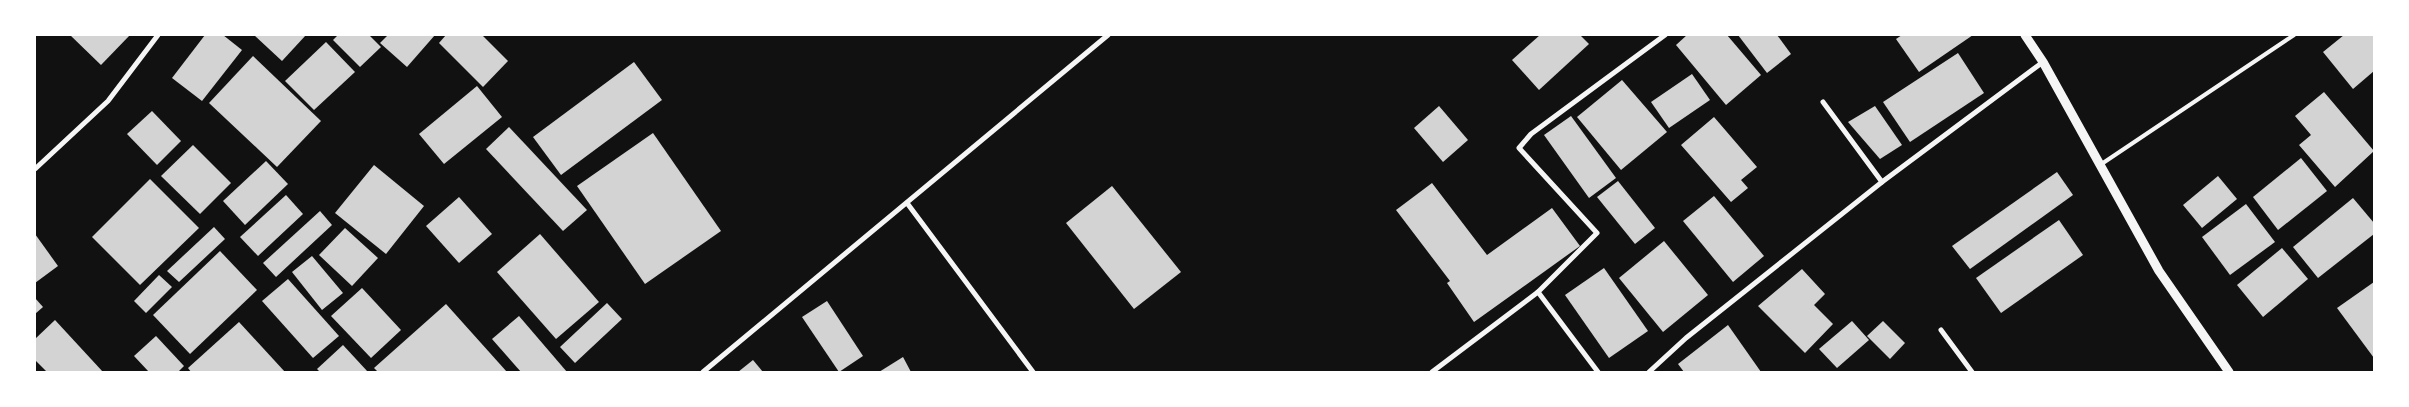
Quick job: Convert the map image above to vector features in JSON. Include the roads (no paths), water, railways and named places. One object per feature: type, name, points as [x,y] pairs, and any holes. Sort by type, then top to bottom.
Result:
[{"type":"street","points":[[35,169],[108,101],[158,35]]},
{"type":"street","points":[[703,372],[1108,35]]},
{"type":"street","points":[[1432,372],[1538,292],[1597,233],[1519,148],[1531,134],[1665,35]]},
{"type":"street","points":[[2025,35],[2043,62],[2159,271],[2229,372]]},
{"type":"street","points":[[1649,372],[1686,338],[1882,182],[2043,62]]},
{"type":"street","points":[[1823,102],[1882,182]]},
{"type":"street","points":[[906,203],[1033,372]]},
{"type":"street","points":[[1538,292],[1598,372]]},
{"type":"street","points":[[1941,330],[1972,372]]},
{"type":"lane","points":[[2100,165],[2294,35]]}]
